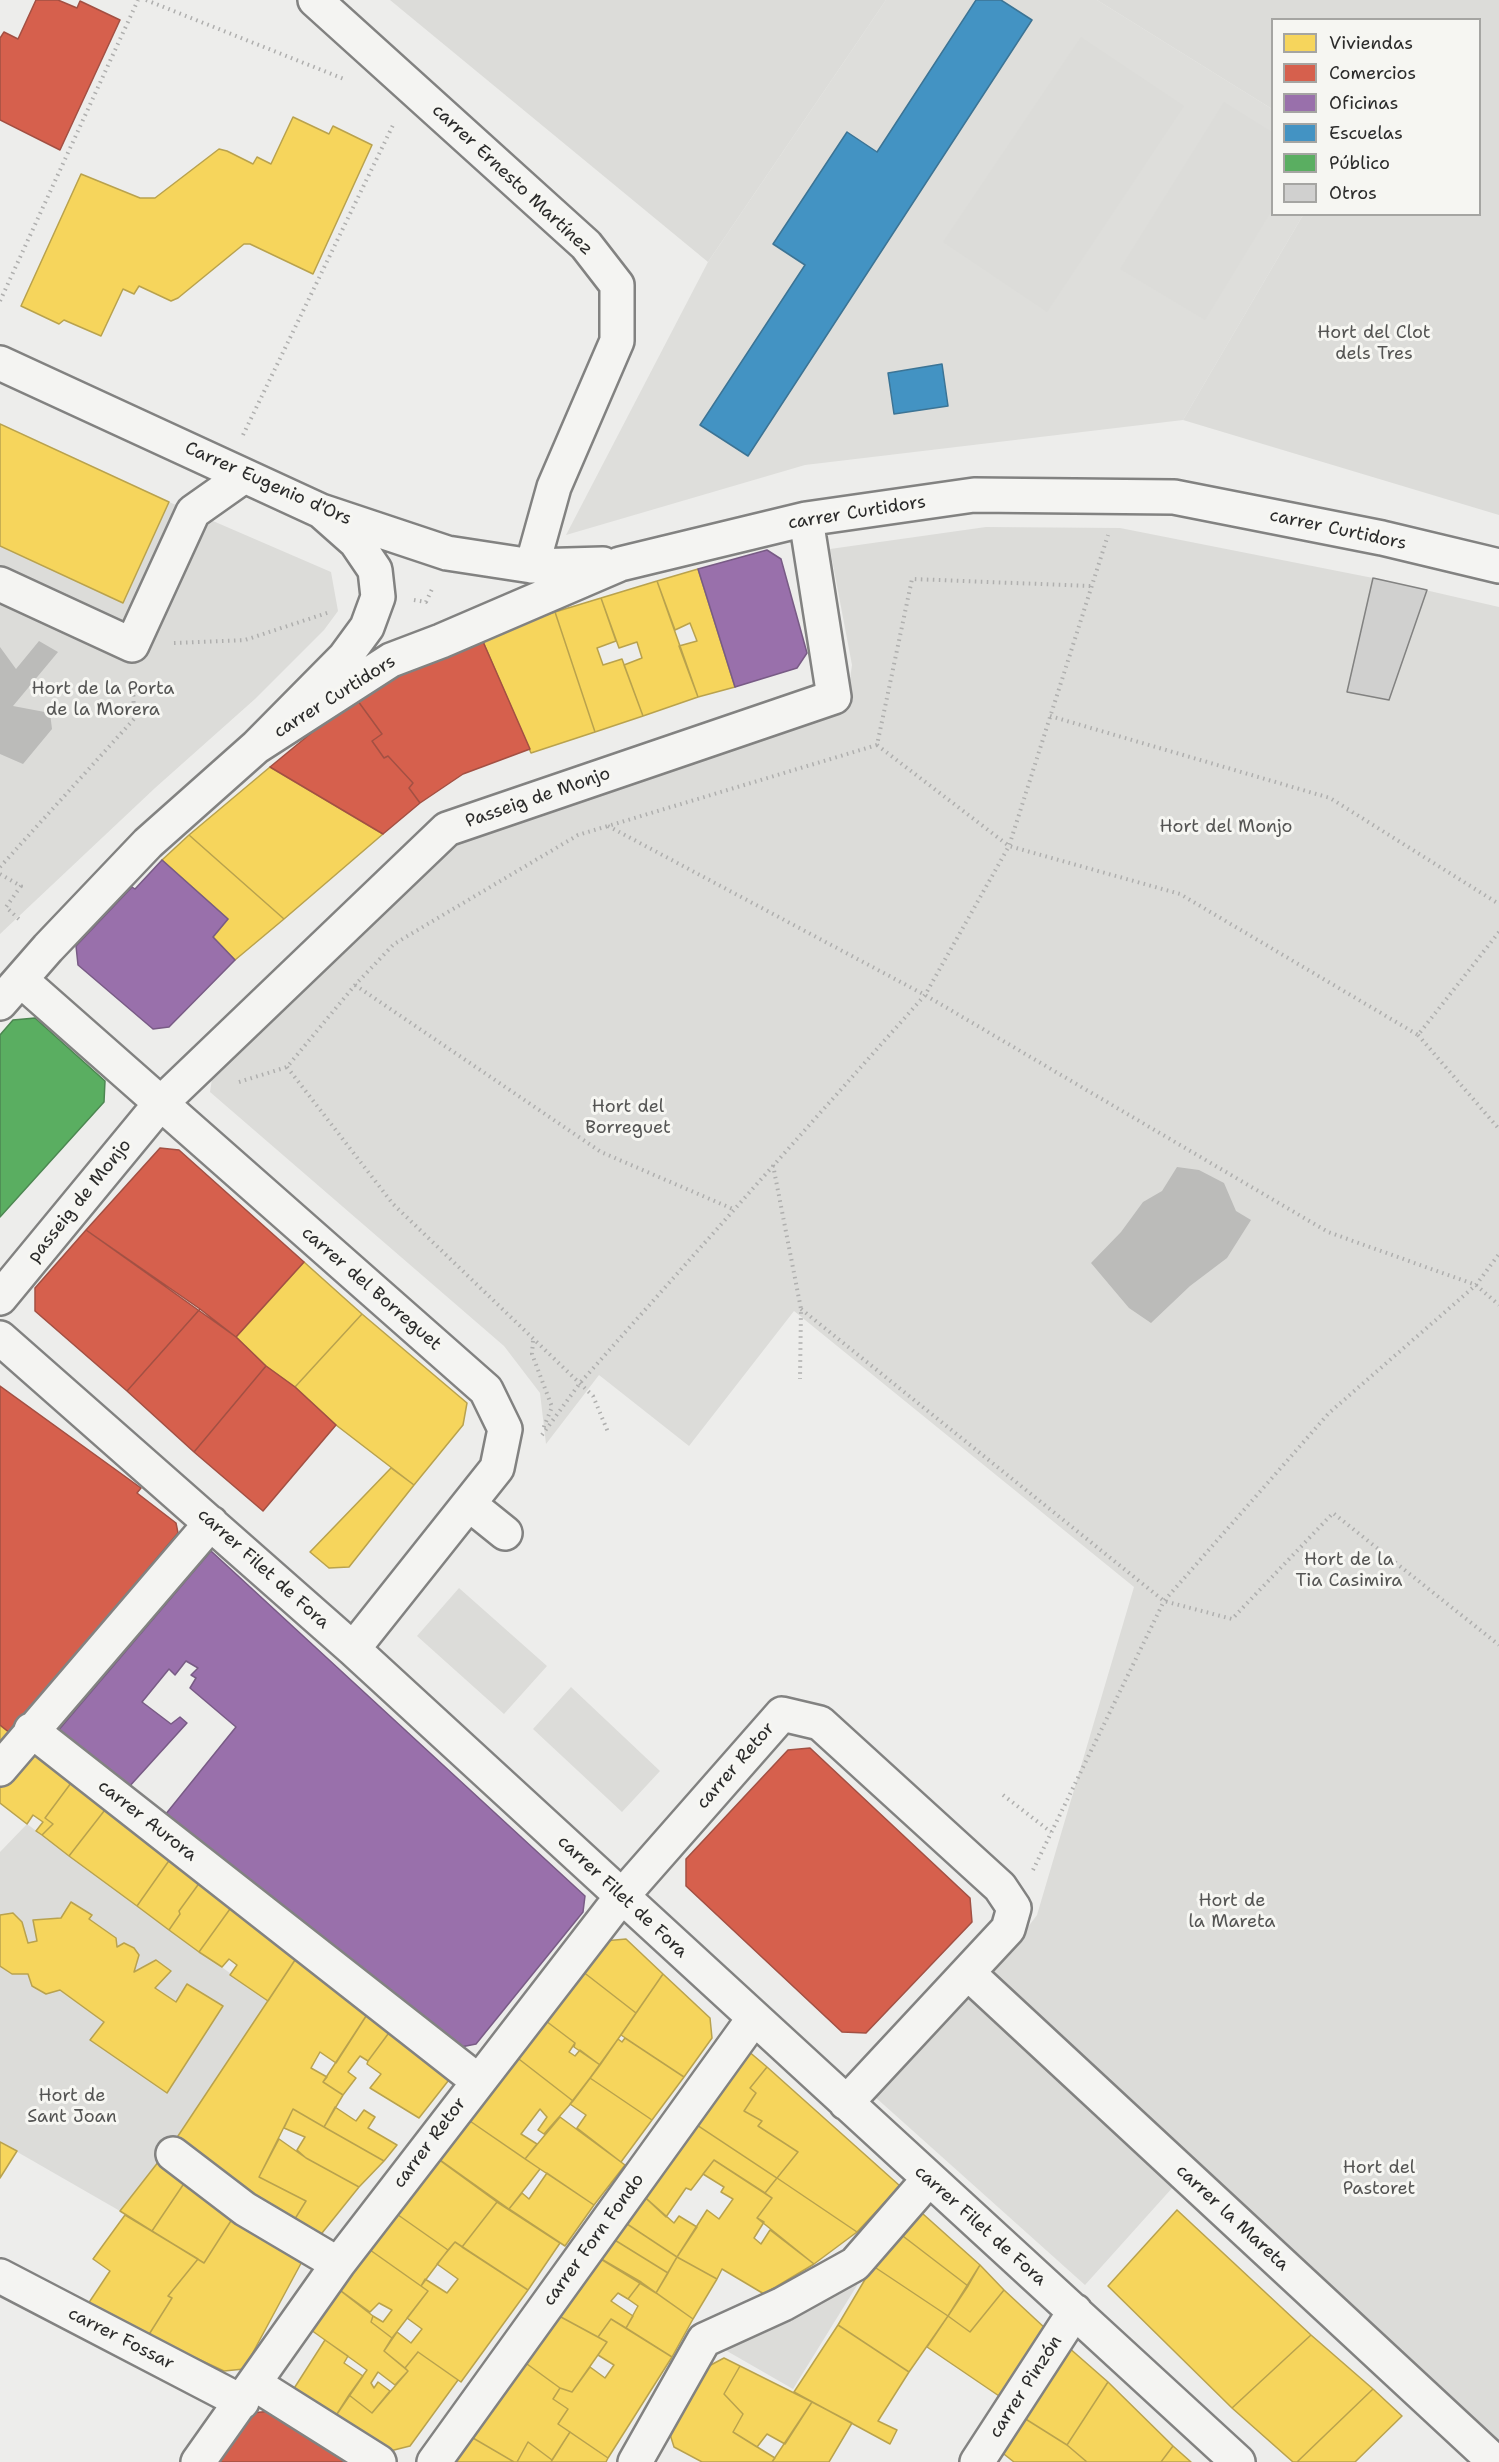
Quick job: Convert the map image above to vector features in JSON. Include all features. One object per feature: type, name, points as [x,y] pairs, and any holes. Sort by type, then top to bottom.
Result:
[{"type":"street","name":"carrer Ernesto Martínez","points":[[315,0],[586,245],[617,285],[617,341],[554,487],[532,566]]},
{"type":"street","name":"Carrer Eugenio d'Ors","points":[[0,363],[321,511],[447,554],[532,566],[620,564]]},
{"type":"street","points":[[0,584],[132,645],[193,512],[236,472]]},
{"type":"street","name":"carrer Curtidors","points":[[256,747],[392,660],[620,564],[806,519],[974,495],[1174,497],[1382,538],[1499,566]]},
{"type":"street","name":"carrer Curtidors","points":[[10,992],[48,948],[148,843],[256,747],[345,657],[392,598],[356,542],[321,511]]},
{"type":"street","name":"Passeig de Monjo","points":[[160,1104],[447,829],[834,697],[806,519]]},
{"type":"street","name":"carrer del Borreguet","points":[[10,992],[160,1104],[486,1390],[505,1429],[497,1468],[353,1649]]},
{"type":"street","name":"passeig de Monjo","points":[[0,1299],[160,1104]]},
{"type":"street","name":"carrer Filet de Fora","points":[[0,1338],[353,1649],[928,2180],[1075,2311],[1238,2462]]},
{"type":"street","points":[[469,1504],[505,1533]]},
{"type":"street","points":[[0,1769],[31,1730],[211,1523]]},
{"type":"street","name":"carrer Retor","points":[[198,2462],[249,2393],[338,2264],[621,1896],[782,1714],[820,1723],[1000,1887],[1014,1908]]},
{"type":"street","name":"carrer Aurora","points":[[31,1730],[478,2081]]},
{"type":"street","points":[[846,2103],[1008,1929],[1014,1908]]},
{"type":"street","name":"carrer la Mareta","points":[[968,1973],[1495,2462]]},
{"type":"street","name":"carrer Forn Fondo","points":[[434,2462],[754,2018]]},
{"type":"street","points":[[173,2154],[245,2209],[338,2264]]},
{"type":"street","points":[[647,2458],[704,2340],[783,2304],[855,2264],[928,2180]]},
{"type":"street","name":"carrer Fossar","points":[[0,2276],[249,2393],[379,2462]]},
{"type":"street","name":"carrer Pinzón","points":[[977,2462],[1075,2311]]},
{"type":"path","points":[[0,301],[138,0]]},
{"type":"path","points":[[146,0],[350,82]]},
{"type":"path","points":[[236,472],[398,114]]},
{"type":"path","points":[[533,1341],[532,1354],[552,1407],[538,1440],[579,1383],[924,995],[1010,846],[1120,497]]},
{"type":"path","points":[[0,867],[134,719],[132,645],[245,640],[392,598],[426,602],[435,582]]},
{"type":"path","points":[[1050,716],[1330,798],[1499,904]]},
{"type":"path","points":[[877,745],[1010,846],[1180,894],[1418,1035],[1499,1129]]},
{"type":"path","points":[[608,1432],[593,1396],[533,1341],[393,1204],[287,1067],[355,985],[394,944],[578,835],[608,826],[924,995],[1328,1233],[1476,1285],[1499,1305]]},
{"type":"path","points":[[0,874],[21,886],[10,901]]},
{"type":"path","points":[[1418,1035],[1499,932]]},
{"type":"path","points":[[355,985],[601,1152],[733,1209]]},
{"type":"path","points":[[772,1165],[801,1309],[800,1379]]},
{"type":"path","points":[[1014,1908],[1164,1601],[1329,1413],[1476,1285],[1499,1254]]},
{"type":"path","points":[[801,1309],[1164,1601],[1232,1619],[1333,1513],[1499,1645]]},
{"type":"path","points":[[1003,1795],[1052,1832]]},
{"type":"shaded area","points":[[886,0],[1097,0],[1271,108],[1271,216],[1302,216],[1183,420],[805,465],[566,535],[708,262]]},
{"type":"shaded area","points":[[39,641],[58,652],[13,706],[50,713],[52,729],[23,764],[0,754],[0,647],[16,669]]},
{"type":"shaded area","points":[[1177,1167],[1199,1170],[1224,1183],[1236,1211],[1251,1220],[1227,1258],[1190,1286],[1151,1323],[1129,1308],[1091,1263],[1121,1232],[1143,1202],[1162,1191]]},
{"type":"green space","points":[[390,0],[886,0],[708,262]]},
{"type":"green space","name":"Hort del Clot dels Tres","points":[[1097,0],[1499,0],[1499,515],[1183,420],[1302,216],[1481,216],[1481,18],[1271,18],[1271,108]]},
{"type":"green space","points":[[1081,37],[1184,106],[1047,312],[943,242]]},
{"type":"green space","points":[[1224,102],[1271,131],[1271,212],[1205,320],[1120,269]]},
{"type":"green space","name":"Hort de la Porta de la Morera","points":[[169,502],[331,572],[338,611],[324,630],[255,699],[155,788],[0,934],[0,542],[125,600]]},
{"type":"green space","points":[[986,527],[1120,528],[1373,578],[1499,607],[1499,2448],[1191,2167],[1085,2285],[874,2096],[1006,1956],[1037,1915],[1134,1587],[794,1311],[689,1446],[599,1375],[546,1444],[540,1393],[504,1346],[210,1092],[214,1066],[461,835],[728,736],[815,722],[847,701],[852,665],[830,549]]},
{"type":"green space","points":[[459,1588],[547,1666],[504,1714],[417,1636]]},
{"type":"green space","points":[[571,1687],[660,1771],[622,1812],[533,1729]]},
{"type":"green space","name":"Hort de Sant Joan","points":[[27,1824],[268,2001],[176,2139],[120,2211],[0,2142],[0,1966],[12,1974],[28,1974],[32,1986],[46,1994],[60,1990],[104,2022],[91,2039],[223,2006],[188,1984],[176,2002],[155,1988],[170,1971],[134,1972],[139,1955],[134,1948],[124,1943],[117,1947],[116,1938],[89,1919],[92,1914],[71,1902],[61,1918],[33,1920],[37,1941],[28,1943],[22,1922],[13,1914],[0,1915],[0,1852]]},
{"type":"green space","points":[[869,2266],[793,2389],[720,2347]]},
{"type":"building: Viviendas","points":[[293,117],[329,134],[333,126],[372,145],[313,274],[250,244],[244,244],[178,298],[171,301],[139,286],[134,294],[123,289],[101,336],[64,320],[59,324],[21,306],[81,174],[140,198],[155,198],[219,149],[253,164],[257,157],[271,164]]},
{"type":"building: Viviendas","points":[[0,424],[169,502],[123,603],[0,546]]},
{"type":"building: Viviendas","points":[[698,569],[735,687],[698,697],[679,646],[697,641],[690,623],[675,630],[657,581]]},
{"type":"building: Viviendas","points":[[657,581],[698,697],[643,716],[624,665],[642,658],[637,642],[619,648],[601,598]]},
{"type":"building: Viviendas","points":[[601,598],[616,641],[597,648],[603,665],[622,659],[643,716],[595,732],[555,612]]},
{"type":"building: Viviendas","points":[[555,612],[595,732],[531,753],[481,637]]},
{"type":"building: Viviendas","points":[[270,767],[383,834],[284,919],[189,835]]},
{"type":"building: Viviendas","points":[[189,835],[284,919],[235,960],[213,937],[228,919],[162,860]]},
{"type":"building: Viviendas","points":[[304,1262],[362,1314],[295,1387],[266,1366],[236,1337]]},
{"type":"building: Viviendas","points":[[362,1314],[467,1403],[463,1425],[414,1485],[336,1425],[295,1387]]},
{"type":"building: Viviendas","points":[[391,1468],[414,1485],[349,1567],[329,1568],[310,1552]]},
{"type":"building: Viviendas","points":[[0,1725],[10,1733],[0,1746]]},
{"type":"building: Viviendas","points":[[32,1748],[74,1779],[45,1818],[53,1824],[42,1835],[36,1831],[43,1822],[33,1815],[27,1824],[0,1803],[0,1787]]},
{"type":"building: Viviendas","points":[[74,1779],[108,1806],[69,1856],[42,1835],[53,1824],[45,1818]]},
{"type":"building: Viviendas","points":[[108,1806],[173,1855],[137,1906],[69,1856]]},
{"type":"building: Viviendas","points":[[173,1855],[203,1878],[179,1911],[180,1914],[169,1930],[137,1906]]},
{"type":"building: Viviendas","points":[[203,1878],[235,1902],[199,1952],[169,1930],[180,1914],[179,1911]]},
{"type":"building: Viviendas","points":[[71,1902],[92,1915],[89,1919],[116,1938],[117,1947],[124,1943],[134,1948],[139,1955],[134,1972],[156,1960],[171,1971],[155,1988],[176,2002],[187,1984],[223,2006],[167,2093],[90,2040],[104,2022],[60,1990],[46,1994],[32,1986],[28,1974],[12,1974],[0,1966],[0,1915],[13,1913],[22,1922],[28,1943],[37,1941],[33,1920],[61,1918]]},
{"type":"building: Viviendas","points":[[235,1902],[299,1954],[268,2001],[230,1975],[237,1965],[229,1959],[222,1967],[199,1952]]},
{"type":"building: Viviendas","points":[[626,1939],[663,1974],[636,2013],[582,1971],[604,1941]]},
{"type":"building: Viviendas","points":[[299,1954],[370,2010],[336,2063],[320,2052],[311,2068],[327,2077],[323,2082],[343,2095],[324,2127],[293,2109],[259,2177],[306,2201],[293,2222],[250,2198],[176,2139]]},
{"type":"building: Viviendas","points":[[582,1971],[636,2013],[600,2065],[574,2047],[575,2043],[542,2018]]},
{"type":"building: Viviendas","points":[[663,1974],[710,2018],[712,2038],[684,2077],[621,2035]]},
{"type":"building: Viviendas","points":[[370,2010],[394,2026],[368,2061],[360,2056],[348,2072],[356,2078],[343,2095],[323,2082]]},
{"type":"building: Viviendas","points":[[542,2018],[575,2043],[569,2052],[575,2056],[580,2050],[600,2065],[573,2101],[515,2056]]},
{"type":"building: Viviendas","points":[[394,2026],[452,2076],[419,2118],[370,2088],[381,2074],[367,2064],[368,2061]]},
{"type":"building: Viviendas","points":[[625,2038],[684,2077],[652,2120],[590,2078],[618,2039],[622,2042]]},
{"type":"building: Viviendas","points":[[747,2050],[767,2067],[750,2088],[756,2093],[744,2111],[762,2121],[758,2126],[798,2152],[777,2178],[688,2119]]},
{"type":"building: Viviendas","points":[[515,2056],[573,2101],[544,2134],[538,2130],[547,2117],[540,2109],[521,2134],[537,2144],[525,2159],[467,2119]]},
{"type":"building: Viviendas","points":[[767,2067],[900,2186],[857,2232],[777,2178],[798,2152],[758,2126],[762,2121],[744,2111],[756,2093],[750,2088]]},
{"type":"building: Viviendas","points":[[590,2078],[652,2120],[621,2162],[577,2128],[586,2115],[570,2104]]},
{"type":"building: Viviendas","points":[[335,2107],[356,2121],[364,2110],[375,2117],[368,2128],[397,2145],[384,2161],[324,2127]]},
{"type":"building: Viviendas","points":[[293,2109],[384,2161],[359,2187],[306,2158],[297,2150],[305,2137],[284,2128]]},
{"type":"building: Viviendas","points":[[560,2117],[625,2165],[594,2205],[525,2159]]},
{"type":"building: Viviendas","points":[[467,2119],[540,2169],[509,2209],[436,2157]]},
{"type":"building: Viviendas","points":[[688,2119],[777,2178],[765,2193],[714,2160],[691,2190],[686,2188],[666,2217],[638,2191]]},
{"type":"building: Viviendas","points":[[279,2139],[306,2158],[359,2187],[318,2238],[293,2222],[306,2201],[259,2177]]},
{"type":"building: Viviendas","points":[[0,2142],[17,2151],[0,2178]]},
{"type":"building: Viviendas","points":[[431,2154],[497,2202],[462,2247],[455,2242],[448,2250],[391,2210]]},
{"type":"building: Viviendas","points":[[714,2160],[772,2198],[757,2218],[764,2222],[754,2238],[761,2244],[770,2230],[814,2264],[764,2294],[722,2269],[717,2279],[677,2257],[707,2210],[719,2219],[733,2199],[721,2192],[724,2187],[703,2174]]},
{"type":"building: Viviendas","points":[[159,2161],[187,2179],[152,2231],[120,2211]]},
{"type":"building: Viviendas","points":[[547,2173],[594,2205],[565,2246],[509,2209],[522,2193],[529,2199]]},
{"type":"building: Viviendas","points":[[777,2178],[857,2232],[814,2264],[757,2218],[772,2198],[765,2193]]},
{"type":"building: Viviendas","points":[[187,2179],[236,2213],[204,2263],[152,2231]]},
{"type":"building: Viviendas","points":[[638,2191],[674,2223],[679,2216],[697,2227],[677,2257],[618,2218]]},
{"type":"building: Viviendas","points":[[497,2202],[560,2243],[528,2290],[462,2247]]},
{"type":"building: Viviendas","points":[[913,2205],[980,2265],[968,2286],[895,2230]]},
{"type":"building: Viviendas","points":[[391,2210],[448,2250],[421,2286],[363,2245]]},
{"type":"building: Viviendas","points":[[1177,2210],[1311,2335],[1232,2408],[1108,2286]]},
{"type":"building: Viviendas","points":[[236,2213],[305,2256],[244,2369],[224,2371],[148,2336],[172,2298],[168,2296],[198,2259],[204,2263]]},
{"type":"building: Viviendas","points":[[125,2215],[198,2259],[168,2296],[172,2298],[148,2336],[86,2307],[110,2271],[93,2259]]},
{"type":"building: Viviendas","points":[[618,2218],[677,2257],[668,2273],[605,2234]]},
{"type":"building: Viviendas","points":[[895,2230],[968,2286],[948,2316],[873,2266]]},
{"type":"building: Viviendas","points":[[605,2234],[668,2273],[656,2293],[591,2253]]},
{"type":"building: Viviendas","points":[[455,2242],[528,2290],[461,2382],[418,2352],[405,2368],[384,2351],[397,2332],[411,2343],[422,2329],[407,2318],[428,2291],[421,2286],[425,2279],[447,2293],[458,2279],[437,2264]]},
{"type":"building: Viviendas","points":[[363,2245],[428,2291],[392,2338],[371,2322],[373,2316],[383,2322],[392,2310],[379,2303],[370,2312],[333,2285]]},
{"type":"building: Viviendas","points":[[591,2253],[641,2282],[628,2299],[618,2293],[611,2301],[633,2316],[626,2328],[611,2319],[598,2337],[548,2310]]},
{"type":"building: Viviendas","points":[[677,2257],[717,2279],[693,2319],[656,2293]]},
{"type":"building: Viviendas","points":[[980,2265],[1004,2290],[970,2332],[948,2316]]},
{"type":"building: Viviendas","points":[[873,2266],[948,2316],[909,2372],[838,2325]]},
{"type":"building: Viviendas","points":[[641,2282],[693,2319],[672,2357],[626,2328],[638,2306],[628,2299]]},
{"type":"building: Viviendas","points":[[333,2285],[373,2316],[371,2322],[392,2338],[384,2351],[408,2371],[395,2385],[378,2372],[371,2383],[374,2388],[378,2382],[390,2391],[372,2413],[349,2395],[367,2370],[304,2325]]},
{"type":"building: Viviendas","points":[[1004,2290],[1046,2329],[1002,2398],[927,2347],[948,2316],[970,2332]]},
{"type":"building: Viviendas","points":[[548,2310],[607,2342],[572,2392],[560,2388],[516,2356]]},
{"type":"building: Viviendas","points":[[611,2319],[672,2357],[608,2458],[558,2424],[568,2409],[553,2399],[560,2388],[572,2392],[590,2367],[605,2378],[614,2365],[598,2355],[607,2342],[598,2337]]},
{"type":"building: Viviendas","points":[[838,2325],[909,2372],[878,2421],[897,2430],[890,2444],[794,2392]]},
{"type":"building: Viviendas","points":[[1311,2335],[1373,2389],[1297,2462],[1293,2462],[1232,2408]]},
{"type":"building: Viviendas","points":[[325,2340],[348,2356],[344,2363],[363,2376],[335,2417],[293,2390]]},
{"type":"building: Viviendas","points":[[1068,2347],[1108,2382],[1067,2445],[1024,2418]]},
{"type":"building: Viviendas","points":[[418,2352],[458,2380],[410,2446],[390,2451],[335,2417],[349,2395],[372,2413],[408,2371],[405,2368]]},
{"type":"building: Viviendas","points":[[516,2356],[560,2388],[553,2399],[568,2409],[558,2424],[570,2432],[552,2460],[528,2442],[517,2462],[514,2462],[461,2431]]},
{"type":"building: Viviendas","points":[[724,2358],[740,2366],[724,2394],[743,2414],[733,2432],[775,2458],[772,2462],[702,2462],[674,2447],[669,2431],[707,2367]]},
{"type":"building: Viviendas","points":[[740,2366],[812,2402],[785,2444],[767,2434],[757,2447],[733,2432],[743,2414],[724,2394]]},
{"type":"building: Viviendas","points":[[1108,2382],[1173,2446],[1161,2462],[1087,2462],[1067,2445]]},
{"type":"building: Viviendas","points":[[1373,2389],[1402,2416],[1355,2462],[1297,2462]]},
{"type":"building: Viviendas","points":[[812,2402],[852,2423],[829,2462],[772,2462]]},
{"type":"building: Viviendas","points":[[1024,2418],[1067,2445],[1087,2462],[1014,2462],[1000,2451]]},
{"type":"building: Viviendas","points":[[461,2431],[514,2462],[443,2462]]},
{"type":"building: Viviendas","points":[[570,2432],[608,2458],[606,2462],[551,2462]]},
{"type":"building: Viviendas","points":[[528,2442],[552,2460],[551,2462],[517,2462]]},
{"type":"building: Viviendas","points":[[1173,2446],[1191,2462],[1161,2462]]},
{"type":"building: Comercios","points":[[36,0],[58,0],[77,8],[80,1],[120,20],[60,150],[0,120],[0,38],[4,32],[18,39]]},
{"type":"building: Comercios","points":[[481,637],[530,749],[463,774],[420,803],[409,788],[413,783],[388,756],[384,758],[372,741],[382,734],[355,697],[449,647]]},
{"type":"building: Comercios","points":[[355,697],[382,734],[372,741],[384,758],[388,756],[413,783],[409,788],[420,803],[383,834],[270,767]]},
{"type":"building: Comercios","points":[[160,1148],[179,1150],[304,1262],[236,1337],[86,1230]]},
{"type":"building: Comercios","points":[[86,1230],[200,1309],[127,1391],[35,1311],[35,1288]]},
{"type":"building: Comercios","points":[[200,1309],[236,1337],[266,1366],[194,1452],[127,1391]]},
{"type":"building: Comercios","points":[[266,1366],[295,1387],[336,1425],[263,1511],[194,1452]]},
{"type":"building: Comercios","points":[[0,1386],[141,1488],[137,1493],[176,1523],[178,1533],[10,1733],[0,1725]]},
{"type":"building: Comercios","points":[[810,1748],[970,1898],[972,1922],[866,2033],[842,2032],[686,1886],[686,1859],[788,1750]]},
{"type":"building: Comercios","points":[[272,2411],[353,2462],[215,2462],[251,2413]]},
{"type":"building: Oficinas","points":[[767,550],[781,559],[807,653],[797,668],[735,687],[698,569]]},
{"type":"building: Oficinas","points":[[162,860],[228,919],[213,937],[235,960],[169,1027],[153,1029],[78,965],[76,946],[132,887],[135,889]]},
{"type":"building: Oficinas","points":[[211,1551],[585,1896],[583,1912],[476,2044],[461,2047],[165,1815],[236,1727],[190,1688],[196,1678],[191,1675],[198,1668],[186,1661],[175,1675],[169,1669],[142,1702],[171,1724],[180,1717],[187,1723],[128,1788],[57,1732]]},
{"type":"building: Escuelas","points":[[976,0],[1001,0],[1032,20],[748,456],[700,425],[805,265],[773,244],[847,132],[877,152]]},
{"type":"building: Escuelas","points":[[942,364],[948,406],[894,414],[888,373]]},
{"type":"building: Público","points":[[35,1018],[105,1081],[104,1102],[0,1217],[0,1035],[13,1020]]},
{"type":"building: Otros","points":[[1373,578],[1427,590],[1389,700],[1347,692]]},
{"type":"park label","name":"Hort del Monjo","points":[[1226,827]]},
{"type":"park label","name":"Hort del Borreguet","points":[[628,1117]]},
{"type":"park label","name":"Hort de la Tia Casimira","points":[[1349,1570]]},
{"type":"park label","name":"Hort de la Mareta","points":[[1232,1911]]},
{"type":"park label","name":"Hort del Pastoret","points":[[1379,2178]]}]
